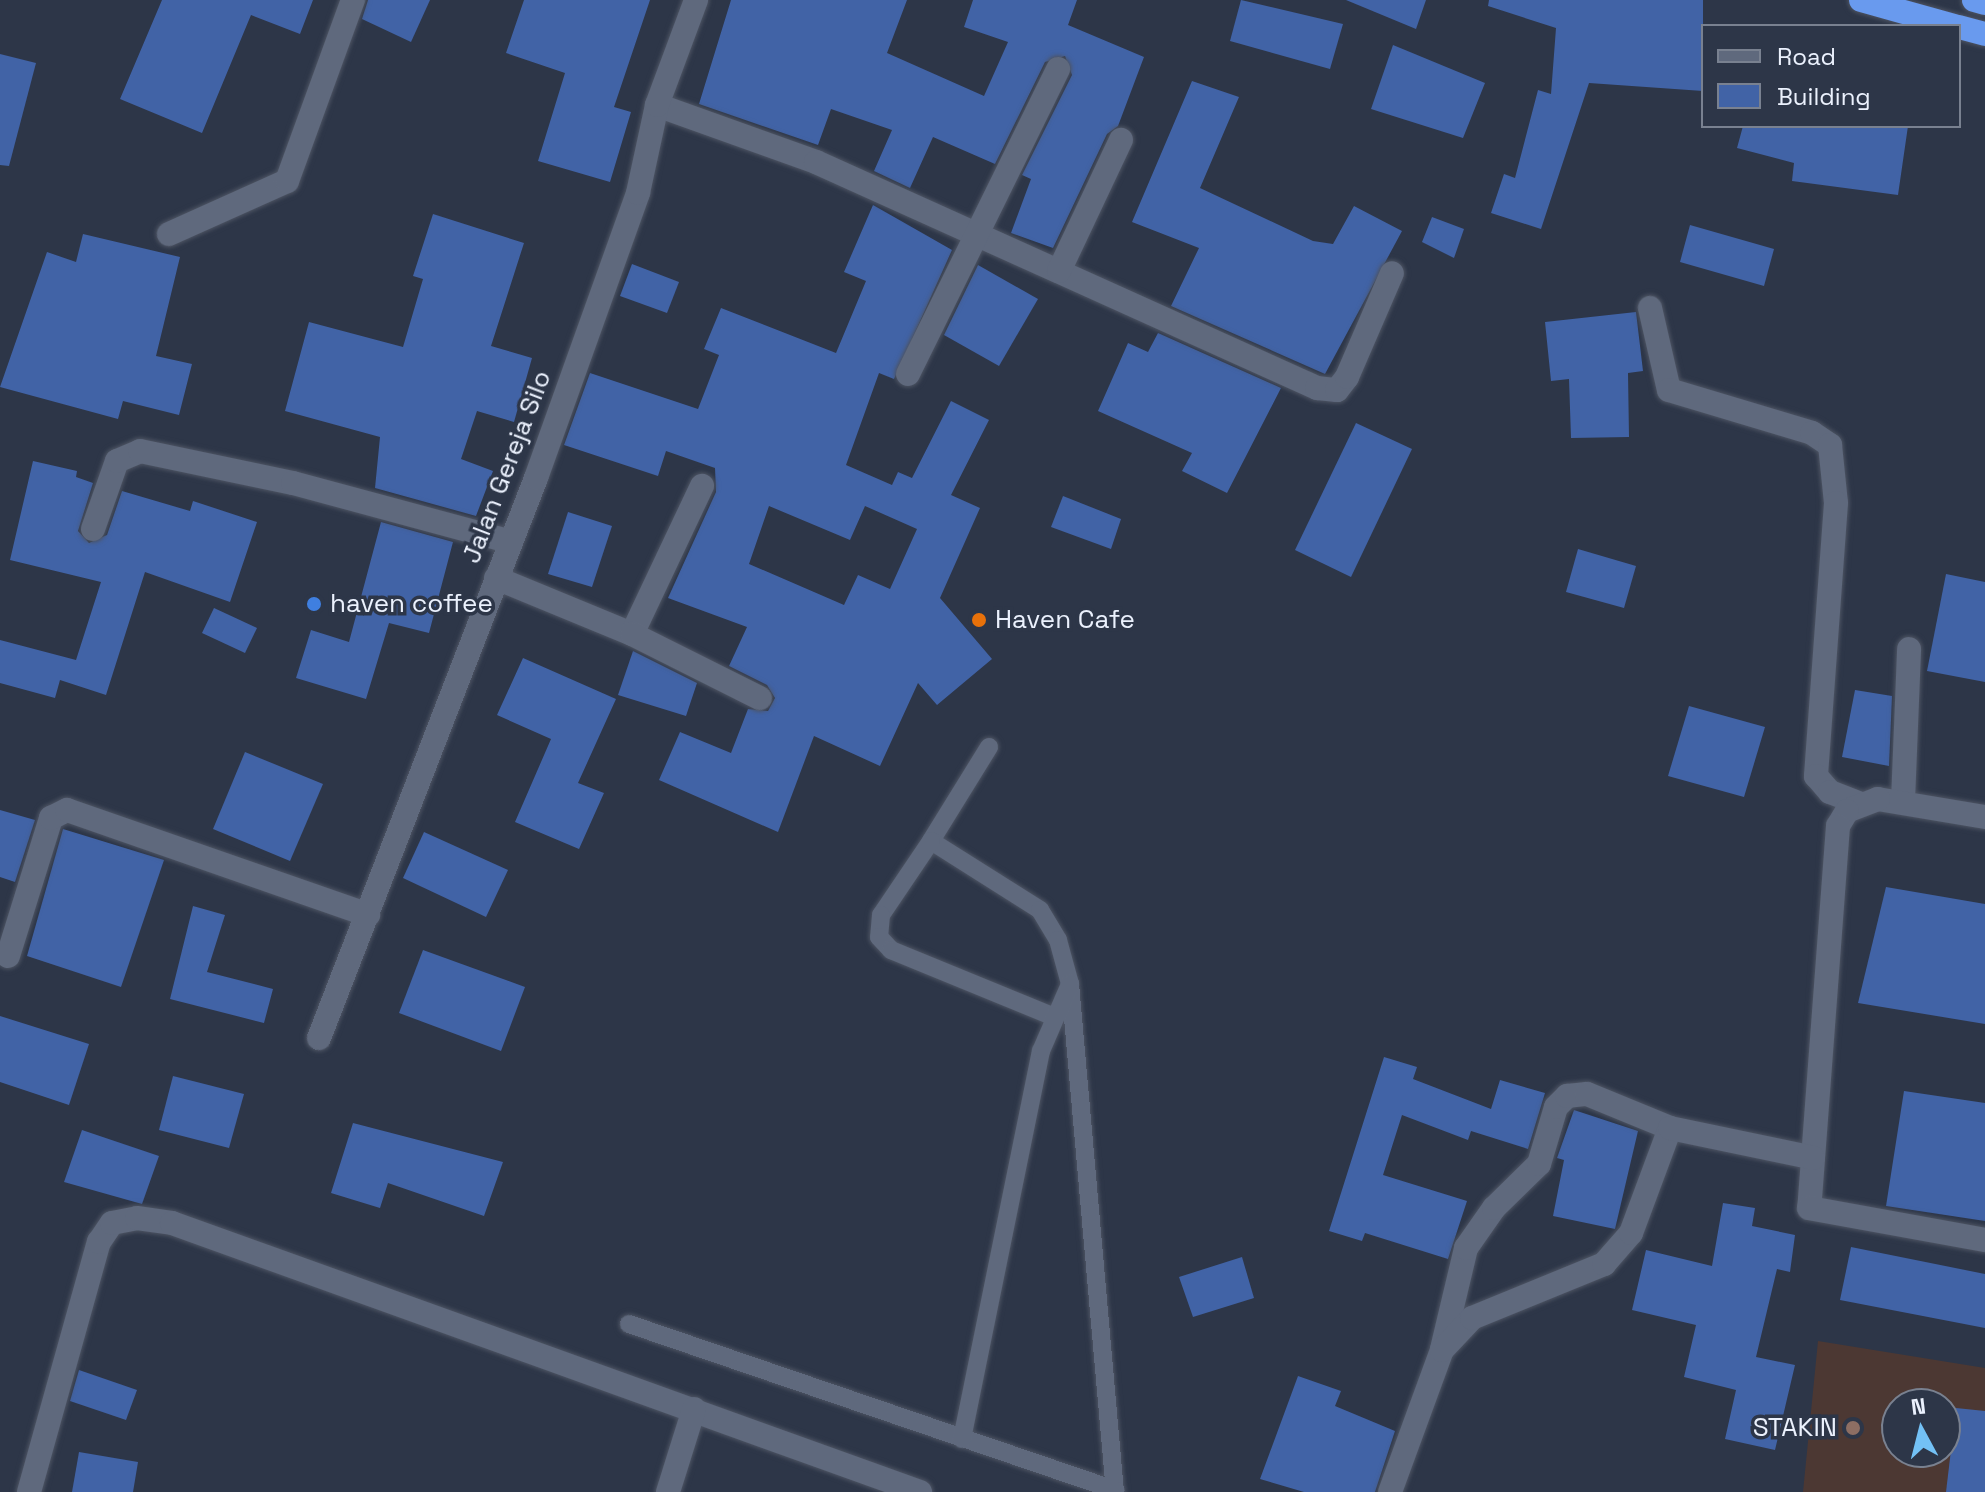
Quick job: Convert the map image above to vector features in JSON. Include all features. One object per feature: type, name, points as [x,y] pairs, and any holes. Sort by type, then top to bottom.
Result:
[{"type":"highway","points":[[1861,0],[1888,4],[1948,24]]},
{"type":"highway","points":[[1974,0],[1985,3]]},
{"type":"highway","points":[[1961,28],[1985,34]]},
{"type":"street","points":[[169,234],[287,181],[353,0]]},
{"type":"street","name":"Jalan Gereja Silo","points":[[319,1038],[511,542],[638,193],[657,105],[696,0]]},
{"type":"street","points":[[908,374],[1058,69]]},
{"type":"street","points":[[657,105],[816,162],[1317,388],[1337,390],[1392,273]]},
{"type":"street","points":[[1059,271],[1121,140]]},
{"type":"street","points":[[1650,308],[1669,390],[1812,433],[1830,445],[1836,503],[1816,776],[1830,792],[1859,803],[1903,801],[1985,817]]},
{"type":"street","points":[[93,529],[117,461],[140,451],[293,483],[511,542]]},
{"type":"street","points":[[632,634],[702,486]]},
{"type":"street","points":[[496,578],[632,634],[760,698]]},
{"type":"street","points":[[1903,801],[1909,649]]},
{"type":"street","points":[[1859,803],[1838,826],[1809,1208],[1985,1240]]},
{"type":"street","points":[[8,956],[51,818],[67,810],[368,915]]},
{"type":"street","points":[[1390,1492],[1442,1350],[1466,1248],[1494,1208],[1539,1164],[1556,1107],[1567,1096],[1587,1094],[1670,1128],[1813,1158]]},
{"type":"street","points":[[1442,1350],[1472,1318],[1604,1264],[1631,1233],[1670,1128]]},
{"type":"street","points":[[29,1492],[99,1242],[112,1223],[137,1218],[172,1223],[920,1492]]},
{"type":"street","points":[[668,1492],[694,1409]]},
{"type":"lane","points":[[989,747],[881,915],[879,937],[891,950],[1052,1016]]},
{"type":"lane","points":[[629,1324],[1115,1491],[1070,984],[1058,940],[1040,910],[931,841]]},
{"type":"lane","points":[[962,1439],[1052,1016],[1070,984]]},
{"type":"shaded area","name":"STAKIN","points":[[1818,1341],[1985,1368],[1985,1492],[1803,1492]]},
{"type":"building","points":[[162,0],[313,0],[300,34],[251,15],[202,133],[120,99]]},
{"type":"building","points":[[368,0],[430,0],[411,42],[362,19]]},
{"type":"building","points":[[524,0],[650,0],[614,107],[631,112],[610,182],[538,161],[565,73],[506,53]]},
{"type":"building","points":[[731,0],[907,0],[887,53],[984,96],[1008,42],[964,27],[973,0],[1077,0],[1068,25],[1144,57],[1118,126],[1107,134],[1053,248],[1011,233],[1031,179],[1022,175],[1072,75],[1065,56],[1045,62],[995,164],[933,137],[910,188],[874,171],[892,130],[831,109],[818,145],[699,104]]},
{"type":"building","points":[[1241,0],[1343,24],[1330,69],[1230,41]]},
{"type":"building","points":[[1346,0],[1426,0],[1416,29]]},
{"type":"building","points":[[1489,0],[1703,0],[1701,91],[1589,83],[1541,229],[1491,213],[1504,174],[1515,178],[1538,90],[1551,94],[1556,28],[1488,6]]},
{"type":"building","points":[[1393,45],[1485,83],[1463,138],[1371,109]]},
{"type":"building","points":[[0,54],[36,63],[9,166],[0,165]]},
{"type":"building","points":[[1192,81],[1239,97],[1200,188],[1313,241],[1333,244],[1354,206],[1402,231],[1325,374],[1171,306],[1199,248],[1132,222]]},
{"type":"building","points":[[1742,128],[1908,128],[1898,195],[1792,181],[1794,163],[1737,148]]},
{"type":"building","points":[[873,205],[952,250],[894,379],[879,373],[846,465],[892,485],[898,472],[912,478],[951,401],[989,420],[951,495],[980,508],[940,598],[992,659],[937,705],[918,683],[880,766],[814,736],[778,832],[659,780],[680,732],[731,753],[748,709],[768,711],[775,698],[767,685],[729,666],[747,627],[668,598],[716,492],[715,468],[666,451],[658,476],[564,445],[590,373],[698,409],[719,355],[704,349],[721,308],[836,353],[866,281],[844,272]],"holes":[[[769,506],[850,540],[865,506],[917,529],[890,589],[858,575],[844,605],[749,564]]]},
{"type":"building","points":[[433,214],[524,243],[491,346],[532,358],[514,422],[477,411],[461,459],[493,471],[476,516],[375,488],[380,437],[285,411],[309,322],[403,347],[423,279],[413,276]]},
{"type":"building","points":[[1432,217],[1464,229],[1454,258],[1422,242]]},
{"type":"building","points":[[1690,225],[1774,249],[1764,286],[1680,262]]},
{"type":"building","points":[[83,234],[180,257],[156,356],[192,364],[179,415],[123,401],[118,419],[0,387],[47,252],[76,262]]},
{"type":"building","points":[[632,264],[679,282],[667,313],[620,296]]},
{"type":"building","points":[[978,265],[1038,299],[999,366],[944,335]]},
{"type":"building","points":[[1636,312],[1643,371],[1628,373],[1629,437],[1571,438],[1569,379],[1551,381],[1545,322]]},
{"type":"building","points":[[1158,333],[1281,388],[1227,493],[1182,471],[1192,453],[1098,411],[1128,343],[1148,352]]},
{"type":"building","points":[[1356,423],[1412,449],[1351,577],[1295,550]]},
{"type":"building","points":[[33,461],[77,471],[76,477],[93,483],[78,531],[89,543],[107,535],[122,491],[190,511],[193,501],[257,522],[230,602],[145,572],[106,695],[60,680],[55,698],[0,683],[0,640],[76,660],[101,582],[10,560]]},
{"type":"building","points":[[1063,496],[1121,519],[1111,549],[1051,527]]},
{"type":"building","points":[[568,512],[612,526],[592,587],[548,574]]},
{"type":"building","points":[[381,522],[453,542],[429,633],[389,623],[366,699],[296,678],[311,630],[349,642]]},
{"type":"building","points":[[1578,549],[1636,566],[1624,608],[1566,592]]},
{"type":"building","points":[[1946,574],[1985,582],[1985,682],[1927,671]]},
{"type":"building","points":[[214,608],[257,628],[245,653],[202,633]]},
{"type":"building","points":[[633,651],[697,683],[686,716],[618,695]]},
{"type":"building","points":[[523,658],[616,699],[578,783],[604,793],[579,849],[515,822],[551,739],[497,715]]},
{"type":"building","points":[[1855,690],[1892,696],[1889,766],[1842,757]]},
{"type":"building","points":[[1689,706],[1765,727],[1744,797],[1668,776]]},
{"type":"building","points":[[245,752],[323,784],[290,861],[213,829]]},
{"type":"building","points":[[0,810],[35,820],[15,882],[0,877]]},
{"type":"building","points":[[63,829],[164,860],[121,987],[27,956]]},
{"type":"building","points":[[424,832],[508,870],[486,917],[403,878]]},
{"type":"building","points":[[1886,887],[1985,904],[1985,1024],[1858,1003]]},
{"type":"building","points":[[193,906],[225,915],[207,972],[273,989],[264,1023],[170,999]]},
{"type":"building","points":[[423,950],[525,987],[501,1051],[399,1013]]},
{"type":"building","points":[[0,1016],[89,1044],[69,1105],[0,1082]]},
{"type":"building","points":[[1384,1057],[1417,1067],[1413,1079],[1491,1109],[1500,1080],[1545,1093],[1528,1149],[1471,1131],[1468,1140],[1402,1115],[1383,1175],[1467,1201],[1448,1259],[1365,1233],[1362,1241],[1329,1231]]},
{"type":"building","points":[[173,1076],[244,1094],[229,1148],[159,1130]]},
{"type":"building","points":[[1904,1091],[1985,1103],[1985,1221],[1886,1206]]},
{"type":"building","points":[[1574,1110],[1638,1131],[1615,1229],[1553,1216],[1564,1160],[1557,1158]]},
{"type":"building","points":[[353,1123],[503,1162],[484,1216],[388,1183],[380,1208],[331,1193]]},
{"type":"building","points":[[82,1130],[159,1156],[142,1204],[64,1182]]},
{"type":"building","points":[[1723,1203],[1755,1208],[1752,1226],[1795,1235],[1790,1272],[1777,1269],[1756,1357],[1795,1365],[1775,1450],[1725,1439],[1736,1390],[1684,1377],[1696,1325],[1632,1310],[1646,1250],[1712,1266]]},
{"type":"building","points":[[1851,1247],[1985,1274],[1985,1328],[1840,1300]]},
{"type":"building","points":[[1242,1257],[1254,1298],[1193,1317],[1179,1277]]},
{"type":"building","points":[[79,1370],[137,1390],[126,1420],[70,1401]]},
{"type":"building","points":[[1298,1376],[1341,1391],[1335,1406],[1395,1431],[1375,1492],[1304,1492],[1260,1479]]},
{"type":"building","points":[[1961,1409],[1985,1411],[1985,1492],[1946,1492],[1949,1468],[1961,1468]]},
{"type":"building","points":[[79,1452],[138,1462],[133,1492],[72,1492]]},
{"type":"place","name":"haven coffee","points":[[314,604]]},
{"type":"place","name":"Haven Cafe","points":[[979,620]]},
{"type":"place","name":"STAKIN","points":[[1853,1428]]}]
